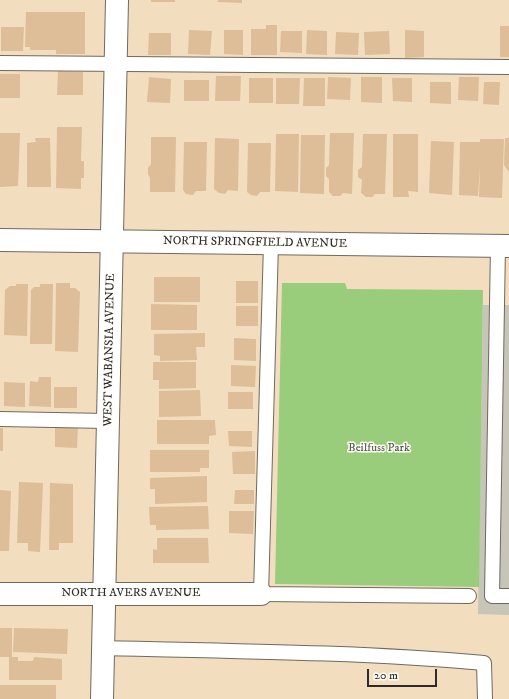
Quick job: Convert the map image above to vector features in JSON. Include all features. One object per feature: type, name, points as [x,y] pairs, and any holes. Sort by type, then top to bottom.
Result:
[{"type":"street","name":"WEST WABANSIA AVENUE","points":[[102,699],[117,0]]},
{"type":"street","name":"NORTH SPRINGFIELD AVENUE","points":[[0,240],[503,246]]},
{"type":"street","name":"NORTH AVERS AVENUE","points":[[0,594],[261,594]]},
{"type":"lane","points":[[0,63],[509,67]]},
{"type":"lane","points":[[271,244],[261,594],[469,596]]},
{"type":"lane","points":[[503,246],[492,596],[509,596]]},
{"type":"lane","points":[[0,419],[108,421]]},
{"type":"lane","points":[[103,648],[254,651],[444,660],[484,664],[485,699]]},
{"type":"shaded area","points":[[483,305],[509,305],[509,615],[478,614]]},
{"type":"green space","name":"Beilfuss Park","points":[[282,283],[345,283],[347,289],[483,290],[479,587],[275,584]]},
{"type":"building","points":[[151,0],[175,0],[175,2],[151,2]]},
{"type":"building","points":[[218,0],[242,0],[242,3],[218,2]]},
{"type":"building","points":[[26,12],[85,12],[85,54],[56,54],[56,50],[30,50],[30,47],[25,47]]},
{"type":"building","points":[[266,25],[277,25],[277,55],[251,55],[251,29],[266,29]]},
{"type":"building","points":[[500,26],[509,26],[509,57],[500,57]]},
{"type":"building","points":[[1,27],[24,27],[23,51],[1,51]]},
{"type":"building","points":[[189,30],[212,31],[210,55],[188,54]]},
{"type":"building","points":[[224,30],[243,30],[243,55],[224,54]]},
{"type":"building","points":[[307,30],[327,31],[327,55],[306,54]]},
{"type":"building","points":[[405,30],[424,31],[424,57],[405,58]]},
{"type":"building","points":[[281,31],[302,31],[302,53],[280,52]]},
{"type":"building","points":[[389,31],[390,54],[365,55],[364,32]]},
{"type":"building","points":[[336,32],[359,33],[358,55],[335,54]]},
{"type":"building","points":[[149,33],[171,33],[171,55],[148,55]]},
{"type":"building","points":[[58,71],[83,72],[83,95],[57,95]]},
{"type":"building","points":[[0,74],[20,74],[20,98],[0,98]]},
{"type":"building","points":[[216,76],[241,76],[240,101],[215,101]]},
{"type":"building","points":[[149,77],[171,79],[170,103],[147,102]]},
{"type":"building","points":[[328,77],[351,78],[350,100],[327,99]]},
{"type":"building","points":[[361,77],[382,77],[382,103],[361,102]]},
{"type":"building","points":[[459,77],[479,77],[478,101],[458,100]]},
{"type":"building","points":[[249,78],[273,78],[273,103],[249,103]]},
{"type":"building","points":[[276,78],[300,78],[299,104],[276,104]]},
{"type":"building","points":[[304,78],[325,78],[325,106],[303,106]]},
{"type":"building","points":[[392,78],[412,78],[412,102],[393,101]]},
{"type":"building","points":[[184,80],[209,80],[209,101],[184,101]]},
{"type":"building","points":[[430,82],[451,82],[451,104],[430,103]]},
{"type":"building","points":[[484,82],[500,82],[499,105],[483,104]]},
{"type":"building","points":[[57,127],[82,127],[81,161],[84,161],[84,178],[81,178],[81,189],[56,188]]},
{"type":"building","points":[[0,133],[20,133],[18,186],[0,187]]},
{"type":"building","points":[[330,133],[354,133],[352,194],[343,193],[340,196],[333,196],[329,192],[329,179],[326,176],[326,168],[329,165]]},
{"type":"building","points":[[276,134],[299,134],[298,192],[275,191]]},
{"type":"building","points":[[363,134],[387,134],[385,194],[375,194],[372,197],[366,197],[361,193],[362,180],[358,177],[358,170],[362,167]]},
{"type":"building","points":[[393,134],[418,134],[418,192],[408,191],[409,197],[393,197]]},
{"type":"building","points":[[301,135],[325,135],[324,194],[300,193]]},
{"type":"building","points":[[151,137],[176,137],[175,192],[150,192],[148,168],[151,164]]},
{"type":"building","points":[[35,138],[50,138],[51,187],[27,187],[27,143],[36,142]]},
{"type":"building","points":[[215,138],[239,139],[238,191],[228,190],[225,194],[219,193],[214,189]]},
{"type":"building","points":[[505,138],[509,138],[509,172],[504,165]]},
{"type":"building","points":[[480,139],[504,139],[502,198],[479,197],[480,165],[478,196],[459,195],[460,142],[480,142]]},
{"type":"building","points":[[431,141],[454,142],[452,195],[429,193]]},
{"type":"building","points":[[184,142],[207,142],[206,191],[196,191],[193,195],[186,194],[183,190]]},
{"type":"building","points":[[248,143],[271,143],[270,192],[260,192],[257,196],[251,195],[247,192]]},
{"type":"building","points":[[154,277],[200,277],[200,302],[154,302]]},
{"type":"building","points":[[236,281],[258,281],[258,303],[236,303]]},
{"type":"building","points":[[56,283],[70,283],[70,288],[75,288],[80,292],[78,352],[55,351]]},
{"type":"building","points":[[16,284],[28,284],[27,336],[4,335],[5,290],[10,286],[16,286]]},
{"type":"building","points":[[40,284],[53,284],[52,344],[30,344],[31,290],[34,287],[40,287]]},
{"type":"building","points":[[151,304],[197,305],[197,330],[151,330]]},
{"type":"building","points":[[236,306],[258,306],[258,326],[236,326]]},
{"type":"building","points":[[205,333],[205,347],[196,347],[197,360],[160,361],[160,356],[154,355],[154,334]]},
{"type":"building","points":[[234,338],[256,339],[256,361],[234,360]]},
{"type":"building","points":[[153,362],[196,362],[196,388],[159,389],[159,380],[153,380]]},
{"type":"building","points":[[231,365],[256,366],[255,387],[231,386]]},
{"type":"building","points":[[39,377],[51,377],[51,407],[29,406],[30,381],[38,382]]},
{"type":"building","points":[[4,382],[25,383],[25,407],[4,406]]},
{"type":"building","points":[[54,387],[77,387],[77,408],[54,408]]},
{"type":"building","points":[[200,390],[201,416],[159,417],[159,391]]},
{"type":"building","points":[[228,392],[253,392],[253,409],[228,409]]},
{"type":"building","points":[[157,420],[215,420],[216,435],[209,436],[209,444],[157,444]]},
{"type":"building","points":[[55,426],[78,426],[77,448],[55,447]]},
{"type":"building","points":[[0,428],[3,428],[3,451],[0,451]]},
{"type":"building","points":[[228,431],[252,431],[252,447],[229,446]]},
{"type":"building","points":[[150,450],[209,450],[209,468],[200,468],[200,472],[150,472]]},
{"type":"building","points":[[255,451],[255,474],[233,474],[232,452]]},
{"type":"building","points":[[207,476],[207,502],[155,504],[155,489],[150,489],[150,478]]},
{"type":"building","points":[[19,482],[43,483],[40,552],[28,551],[28,543],[17,543]]},
{"type":"building","points":[[50,483],[73,484],[73,543],[59,543],[59,550],[49,550]]},
{"type":"building","points":[[0,490],[11,491],[9,551],[0,551]]},
{"type":"building","points":[[235,490],[254,490],[254,504],[234,504]]},
{"type":"building","points":[[208,506],[209,529],[156,530],[156,525],[150,525],[149,507]]},
{"type":"building","points":[[229,511],[254,511],[253,534],[229,533]]},
{"type":"building","points":[[157,538],[208,538],[209,563],[153,563],[153,549],[157,550]]},
{"type":"building","points":[[0,628],[12,628],[12,657],[18,657],[18,661],[33,661],[34,657],[62,659],[62,680],[9,680],[9,657],[0,657]]},
{"type":"building","points":[[14,628],[68,629],[67,654],[13,652]]},
{"type":"building","points":[[0,685],[56,685],[56,699],[0,699]]}]
